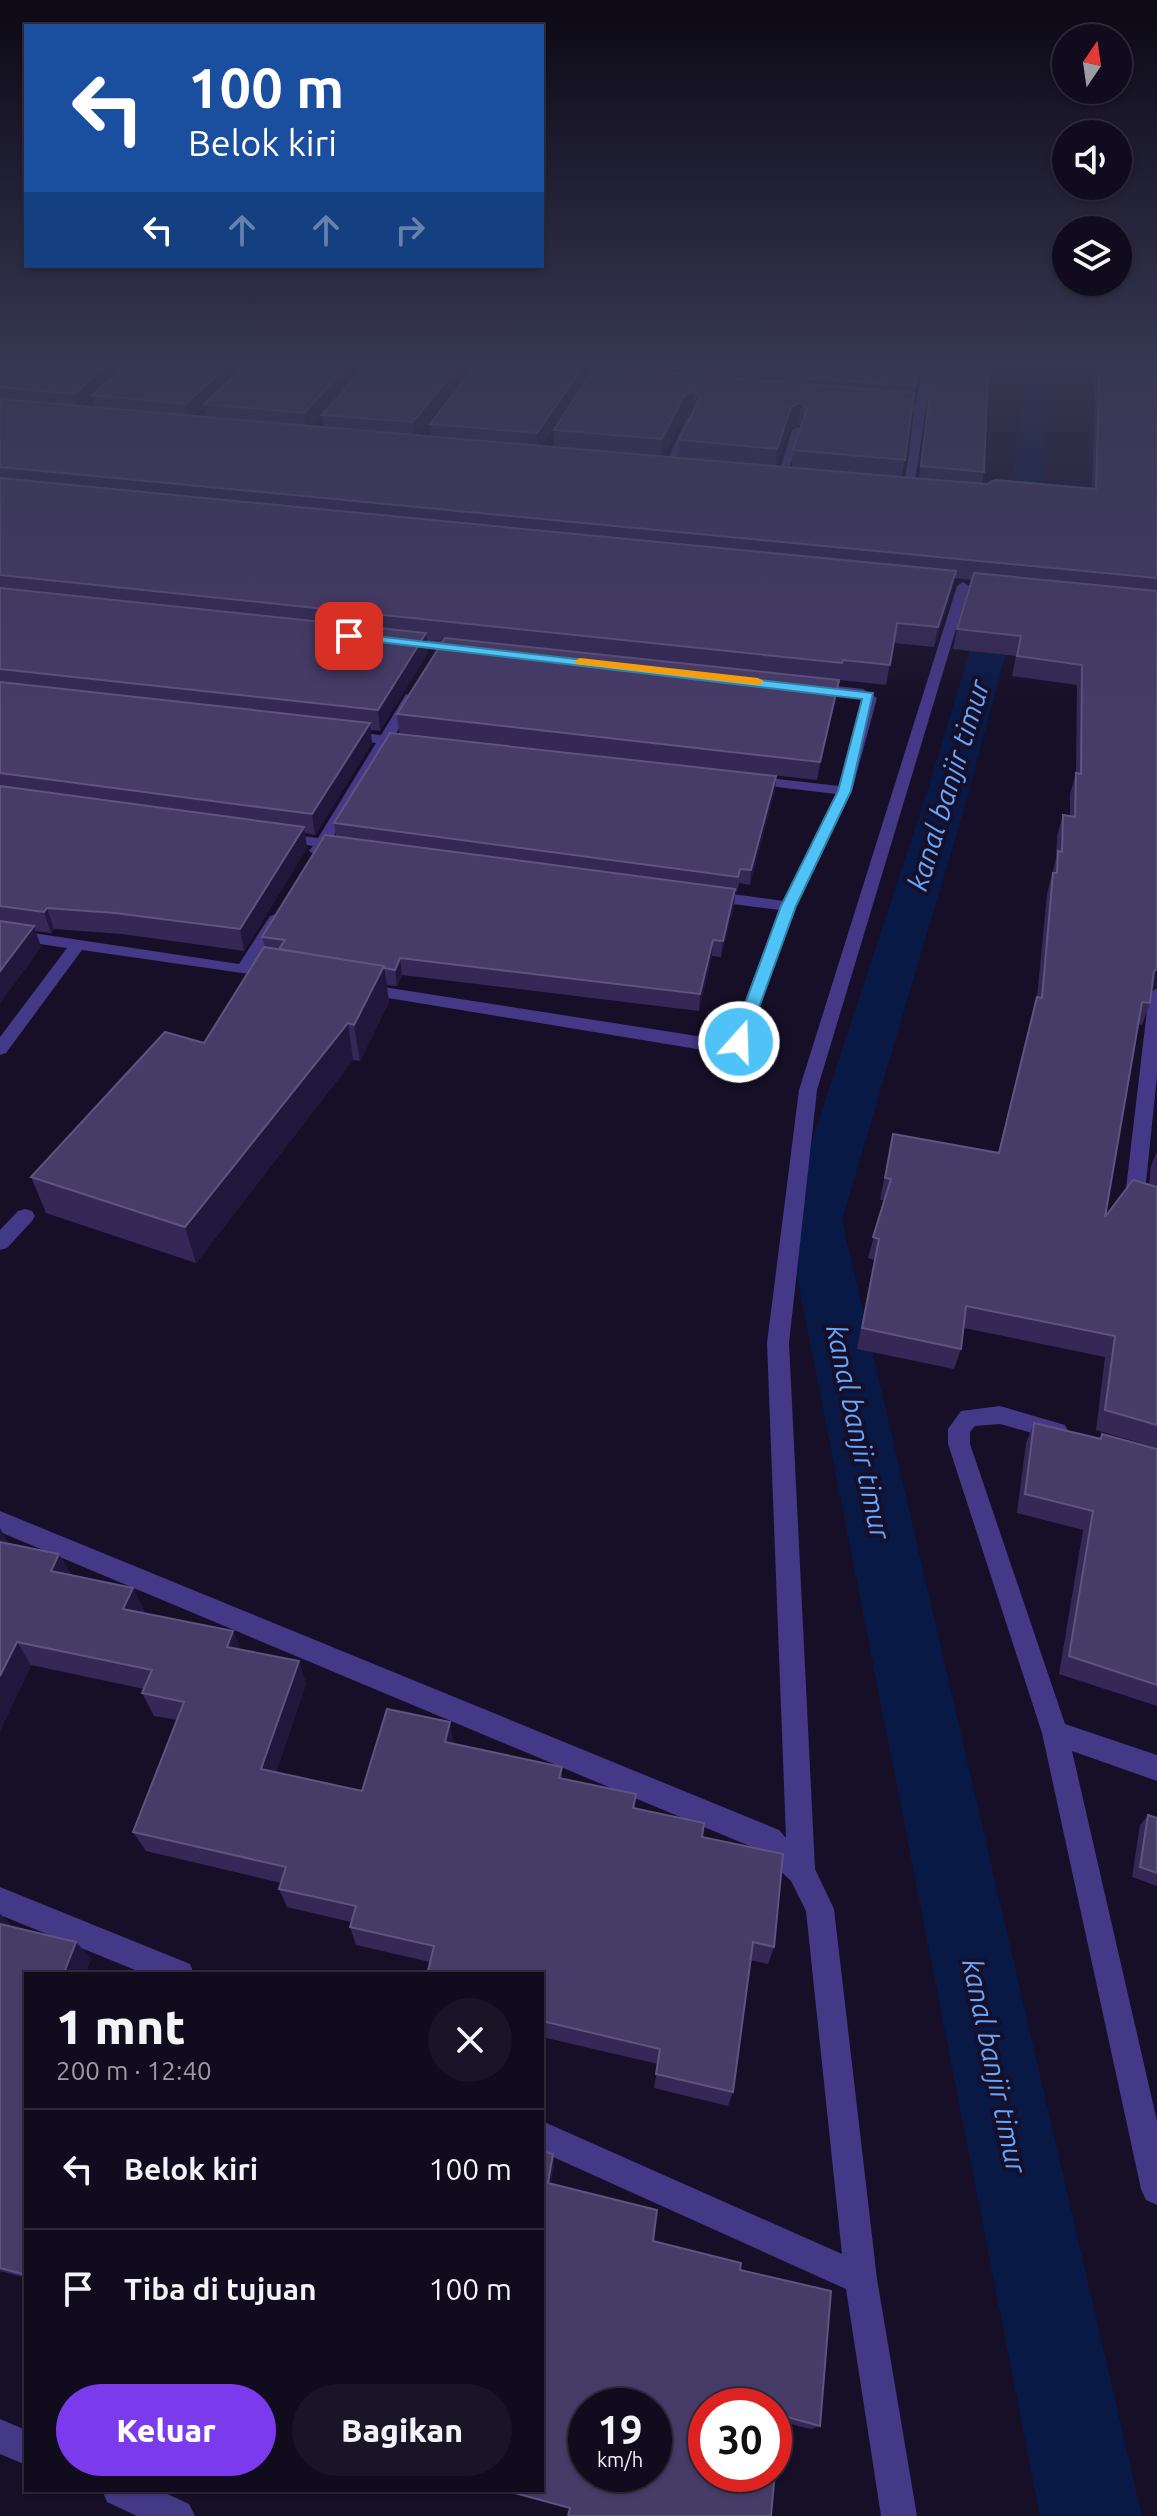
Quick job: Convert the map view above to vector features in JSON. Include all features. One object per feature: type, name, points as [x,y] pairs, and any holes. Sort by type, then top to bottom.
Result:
[{"type":"street","points":[[777,477],[795,479]]},
{"type":"street","points":[[909,490],[911,477]]},
{"type":"street","points":[[895,489],[924,491]]},
{"type":"street","points":[[948,584],[978,587]]},
{"type":"street","points":[[801,1871],[778,1343],[808,1090],[963,586]]},
{"type":"street","points":[[380,639],[438,652],[489,651]]},
{"type":"street","points":[[306,868],[418,686]]},
{"type":"street","points":[[353,988],[732,1047],[739,1042],[789,906],[845,791],[870,698],[863,693],[798,686]]},
{"type":"street","points":[[338,734],[432,745]]},
{"type":"street","points":[[733,778],[845,791]]},
{"type":"street","points":[[261,835],[369,849]]},
{"type":"street","points":[[695,894],[789,906]]},
{"type":"street","points":[[244,970],[283,907]]},
{"type":"street","points":[[0,933],[291,978]]},
{"type":"street","points":[[0,1049],[78,945]]},
{"type":"street","points":[[1157,993],[1155,1049],[1135,1197],[1157,1202]]},
{"type":"street","points":[[0,1243],[25,1216]]},
{"type":"street","points":[[1079,1437],[1000,1415],[969,1417],[959,1429],[959,1444],[1055,1733],[1157,2189]]},
{"type":"street","points":[[0,1521],[769,1840],[801,1871],[820,1909],[861,2279],[899,2516]]},
{"type":"street","points":[[1055,1733],[1157,1768]]},
{"type":"street","points":[[0,1901],[175,1972]]},
{"type":"street","points":[[544,2137],[861,2279]]},
{"type":"street","points":[[0,2436],[24,2447]]},
{"type":"street","points":[[123,2492],[177,2516]]},
{"type":"building","points":[[109,477],[905,477],[987,484],[995,480],[1096,489],[1096,477],[1157,477],[1157,578]]},
{"type":"building","points":[[0,478],[956,571],[938,627],[897,623],[890,665],[843,660],[842,663],[0,575]]},
{"type":"building","points":[[974,573],[1157,591],[1157,969],[1154,971],[1150,1003],[1142,1002],[1105,1217],[1133,1180],[1157,1187],[1157,1425],[1105,1410],[1115,1336],[966,1306],[961,1349],[862,1328],[879,1239],[873,1237],[891,1179],[885,1178],[893,1134],[999,1153],[1037,997],[1042,998],[1053,873],[1057,873],[1058,851],[1062,852],[1063,815],[1075,817],[1076,773],[1081,774],[1082,665],[1017,656],[1021,636],[957,629]]},
{"type":"building","points":[[0,588],[426,633],[378,710],[0,669]]},
{"type":"building","points":[[445,638],[839,680],[820,762],[397,714]]},
{"type":"building","points":[[0,682],[370,723],[312,814],[0,773]]},
{"type":"building","points":[[390,733],[776,776],[751,870],[740,869],[738,877],[334,823]]},
{"type":"building","points":[[0,786],[304,827],[240,929],[115,913],[47,908],[44,912],[0,906]]},
{"type":"building","points":[[325,835],[735,889],[723,941],[713,940],[700,994],[400,958],[395,970],[279,949],[285,940],[262,937]]},
{"type":"building","points":[[0,921],[34,926],[0,971]]},
{"type":"building","points":[[264,947],[384,966],[354,1025],[348,1023],[185,1227],[31,1177],[165,1032],[204,1043]]},
{"type":"building","points":[[1034,1423],[1101,1439],[1102,1434],[1157,1449],[1157,1685],[1069,1656],[1093,1511],[1025,1494]]},
{"type":"building","points":[[0,1542],[59,1554],[51,1571],[133,1588],[123,1609],[233,1631],[227,1647],[299,1661],[261,1769],[362,1791],[387,1709],[450,1722],[445,1742],[562,1767],[559,1778],[636,1794],[633,1808],[704,1823],[702,1837],[783,1854],[774,1947],[753,1942],[733,2092],[656,2074],[660,2049],[544,2021],[544,1972],[428,1971],[434,1946],[350,1927],[356,1906],[279,1889],[286,1867],[133,1832],[184,1702],[142,1693],[152,1670],[17,1642],[0,1676]]},
{"type":"building","points":[[1148,1815],[1157,1818],[1157,1873],[1140,1867]]},
{"type":"building","points":[[0,1924],[76,1942],[64,1972],[24,1972],[24,2274],[0,2268]]},
{"type":"building","points":[[544,2152],[553,2154],[548,2183],[657,2210],[653,2241],[741,2263],[740,2270],[831,2291],[820,2426],[792,2418],[792,2388],[688,2388],[688,2492],[773,2492],[771,2516],[568,2516],[570,2508],[511,2492],[544,2492]]},
{"type":"waterway","name":"kanal banjir timur","points":[[1028,477],[1023,529],[947,795],[814,1220],[1091,2516]]},
{"type":"slow traffic","points":[[580,661],[758,681]]},
{"type":"route","points":[[349,636],[863,693],[870,698],[845,791],[789,906],[739,1042]]}]
